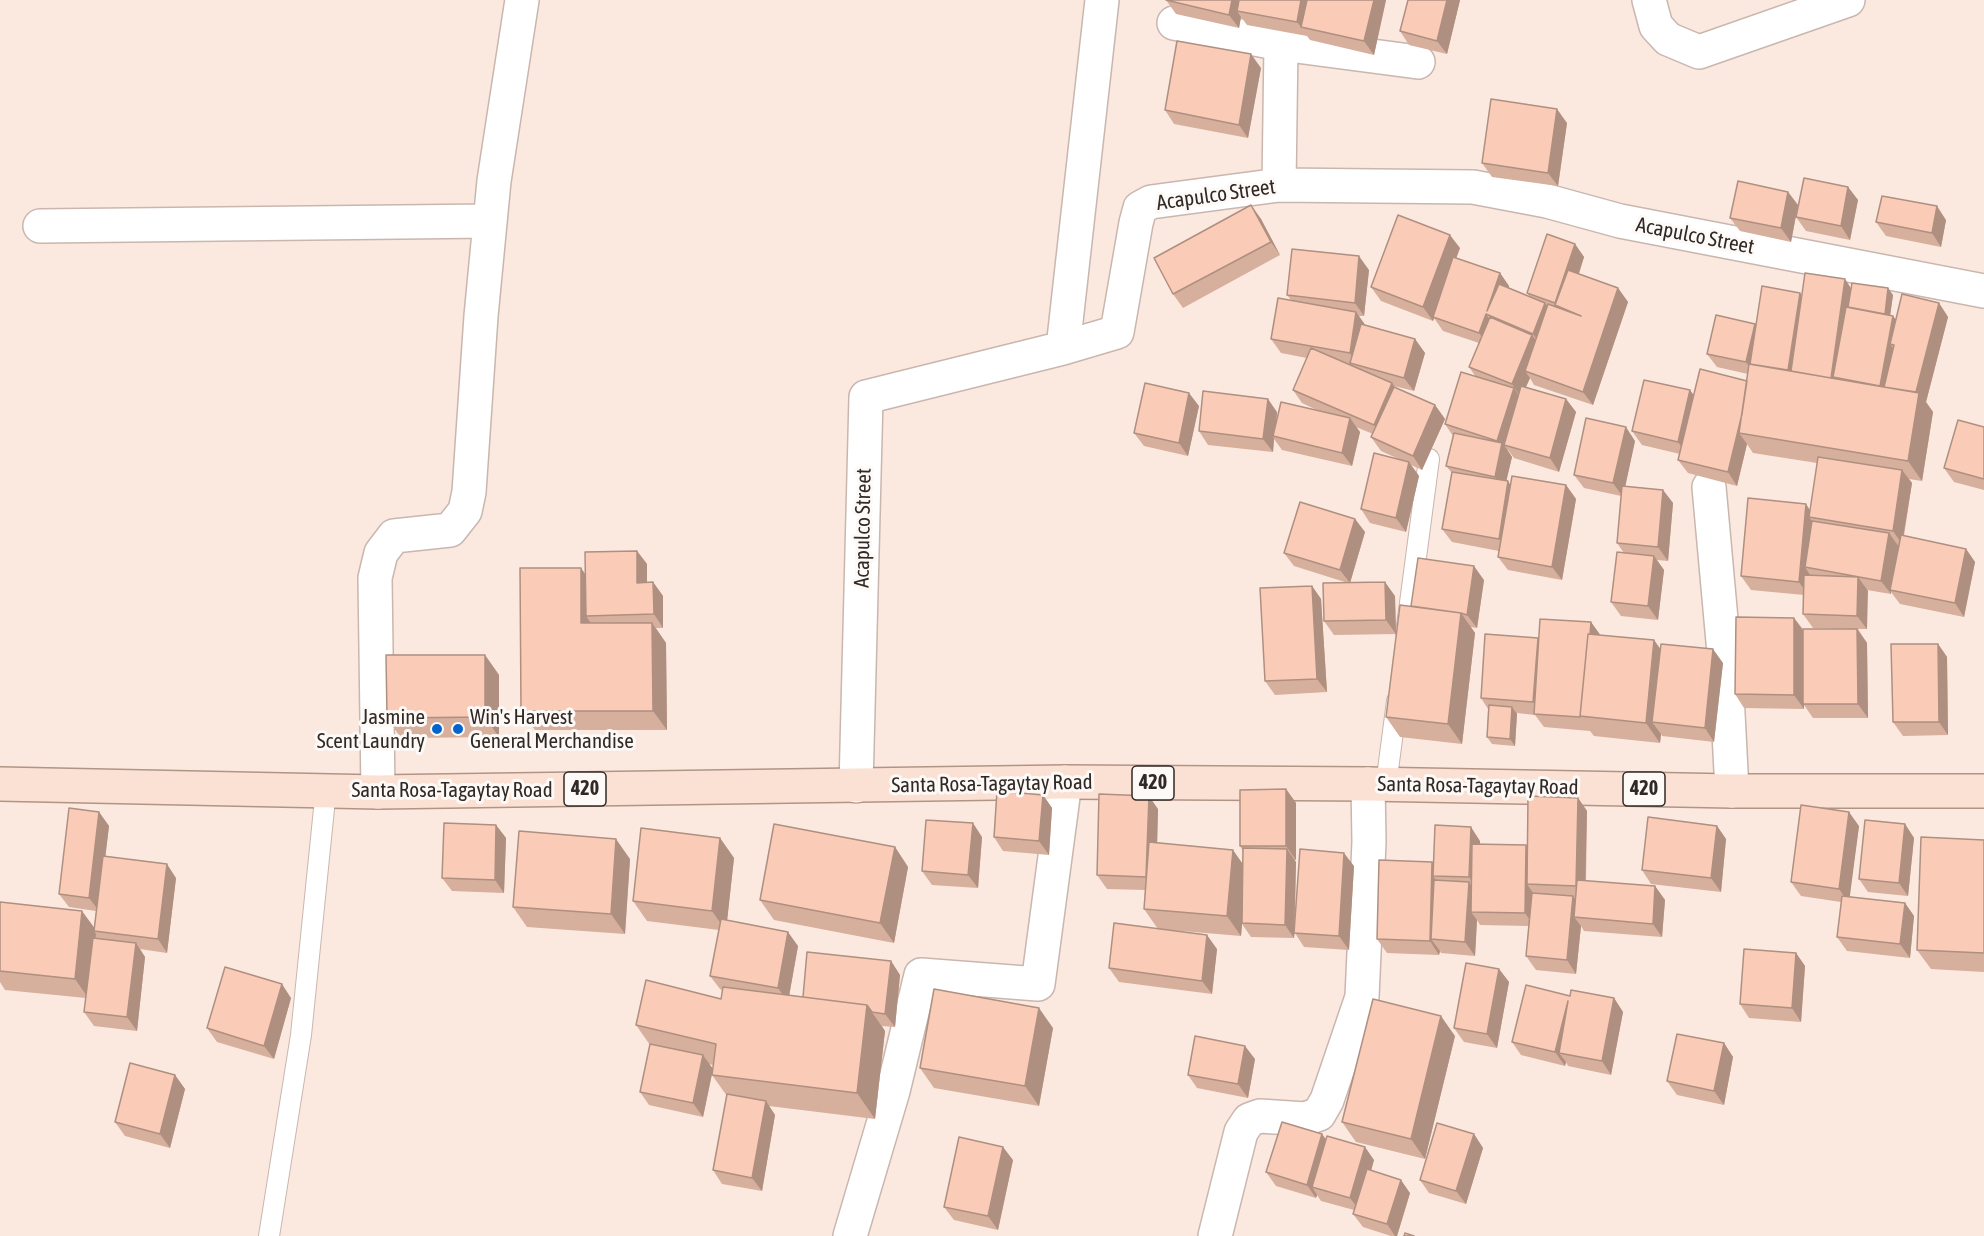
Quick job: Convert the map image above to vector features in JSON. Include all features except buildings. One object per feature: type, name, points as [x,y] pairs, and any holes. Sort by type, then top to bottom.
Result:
[{"type":"main road","name":"Santa Rosa-Tagaytay Road","points":[[0,784],[326,789],[378,792],[1065,782],[1377,784],[1732,791],[1984,791]]},
{"type":"street","points":[[378,792],[375,578],[381,553],[394,536],[450,530],[465,511],[469,492],[481,316],[494,181],[522,0]]},
{"type":"street","points":[[1062,348],[1102,0]]},
{"type":"street","points":[[1649,0],[1656,26],[1668,39],[1699,52],[1834,3]]},
{"type":"street","points":[[1174,23],[1281,44],[1418,62]]},
{"type":"street","points":[[1279,185],[1281,44]]},
{"type":"street","name":"Acapulco Street","points":[[856,786],[866,397],[1117,332],[1140,208],[1151,202],[1279,185],[1473,187],[1547,201],[1620,221],[1984,291]]},
{"type":"street","points":[[40,226],[490,221]]},
{"type":"street","points":[[1709,487],[1726,675],[1732,791]]},
{"type":"street","points":[[850,1236],[894,1091],[921,975],[1038,984],[1065,782]]},
{"type":"street","points":[[1215,1236],[1240,1132],[1249,1120],[1260,1116],[1305,1119],[1319,1114],[1327,1100],[1362,996],[1370,842],[1377,784]]},
{"type":"lane","points":[[1403,657],[1429,459]]},
{"type":"lane","points":[[1377,784],[1400,680]]},
{"type":"lane","points":[[269,1236],[301,1035],[326,789]]},
{"type":"place","name":"Jasmine Scent Laundry","points":[[437,729]]},
{"type":"place","name":"Win's Harvest General Merchandise","points":[[458,729]]}]
